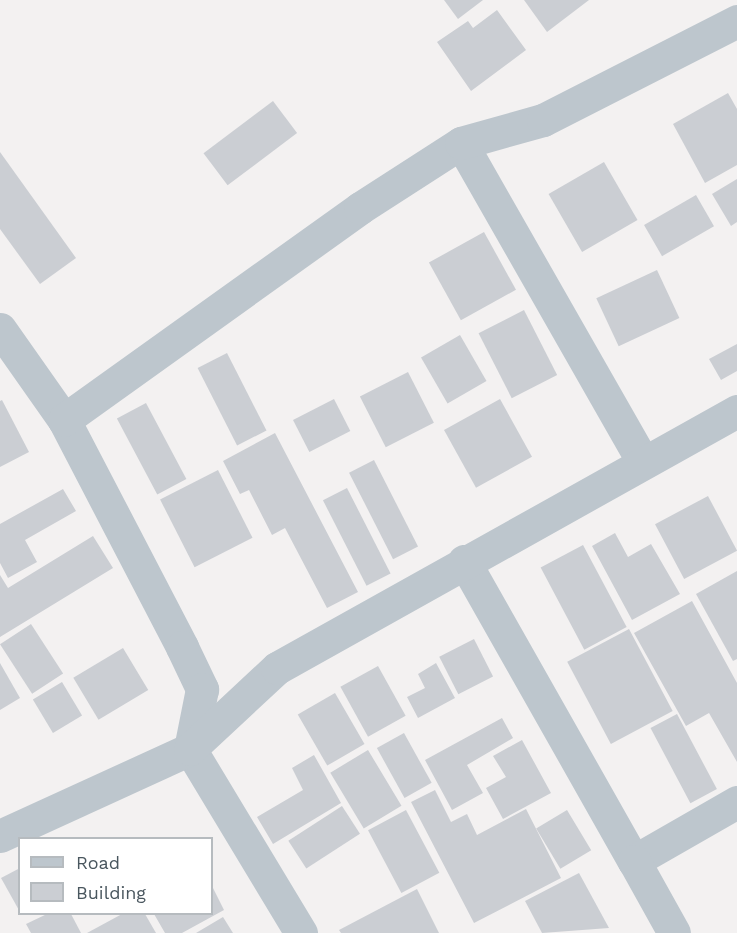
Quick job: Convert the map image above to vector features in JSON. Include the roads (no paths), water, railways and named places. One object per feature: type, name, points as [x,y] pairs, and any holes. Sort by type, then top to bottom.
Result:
[{"type":"street","points":[[64,420],[360,208],[461,142],[543,120],[737,21]]},
{"type":"street","points":[[461,142],[643,462]]},
{"type":"street","points":[[0,329],[64,420],[202,689],[190,749],[301,933]]},
{"type":"street","points":[[0,836],[190,749],[277,668],[737,411]]},
{"type":"street","points":[[465,561],[674,933]]},
{"type":"street","points":[[634,861],[737,802]]}]
